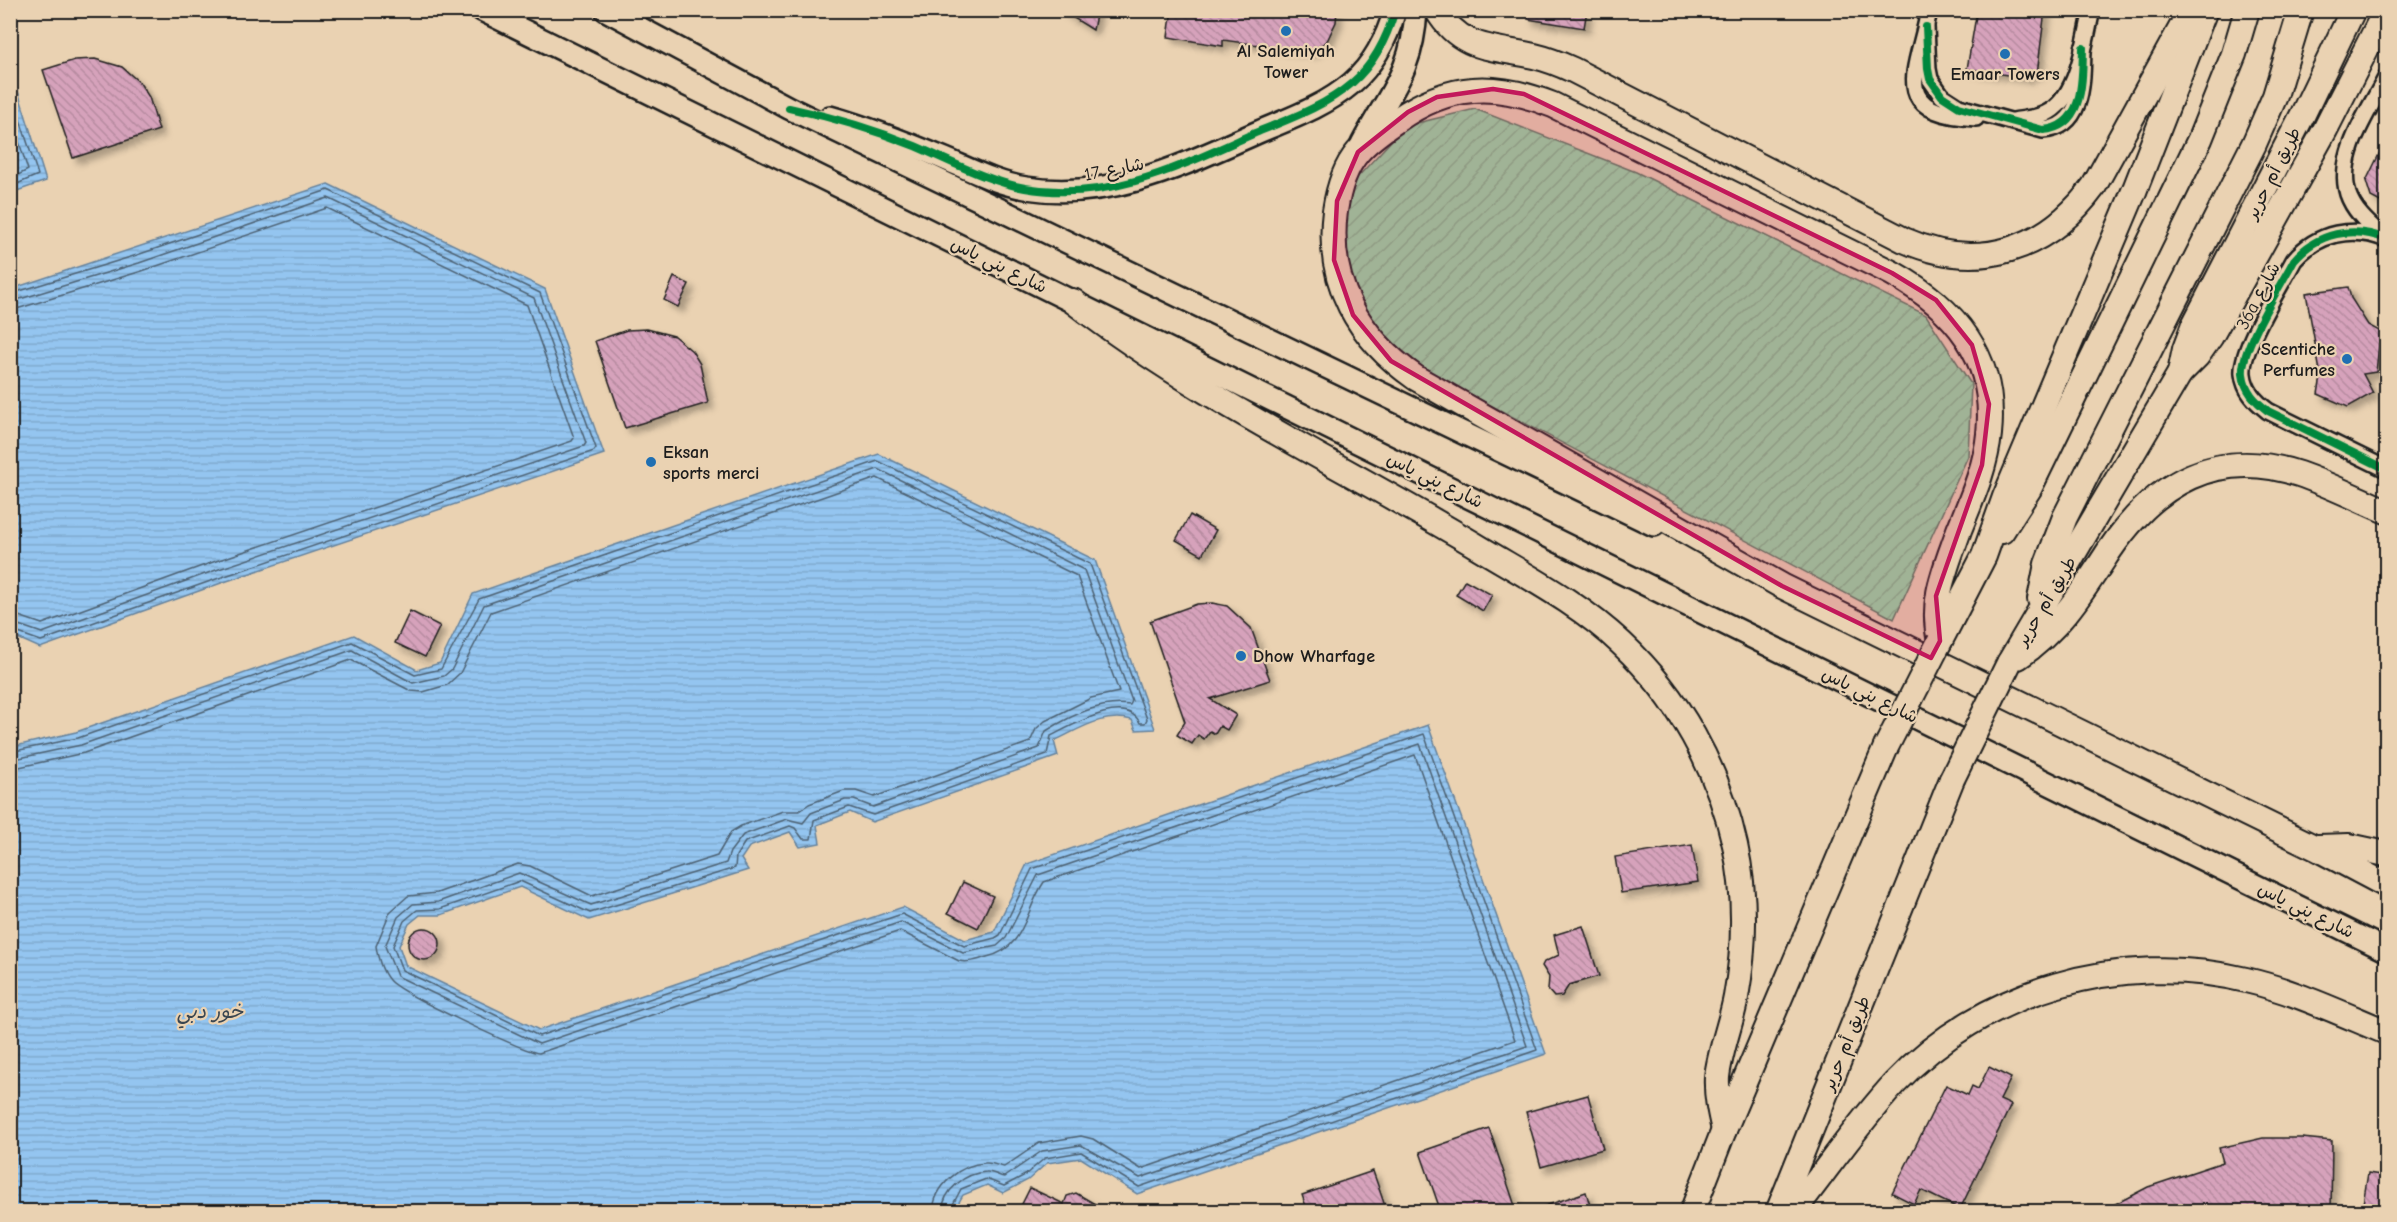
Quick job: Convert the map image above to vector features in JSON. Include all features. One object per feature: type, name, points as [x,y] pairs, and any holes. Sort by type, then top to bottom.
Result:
[{"type":"main road","name":"شارع بني ياس","points":[[482,10],[2386,950]]},
{"type":"main road","points":[[606,10],[789,108],[1782,586],[2316,848],[2386,885]]},
{"type":"main road","name":"شارع 17","points":[[789,108],[863,127],[991,178],[1024,188],[1059,192],[1093,190],[1159,175],[1328,101],[1353,82],[1374,59],[1389,33],[1395,10]]},
{"type":"main road","points":[[1416,10],[1414,36],[1404,73],[1346,173],[1337,201],[1333,230],[1334,260],[1341,289],[1353,315],[1391,361],[1416,378],[1782,586]]},
{"type":"main road","points":[[1437,10],[1456,33],[1474,44],[1494,51],[1535,56],[1573,70],[1904,240],[1923,248],[1964,256],[2011,250],[2036,240],[2059,226],[2078,207],[2094,186],[2190,10]]},
{"type":"main road","points":[[1984,556],[2005,497],[2135,189],[2205,10]]},
{"type":"main road","points":[[1692,1212],[1724,1130],[1886,747],[1984,556],[2029,489],[2195,150],[2218,97],[2247,10]]},
{"type":"main road","points":[[2038,613],[2047,564],[2055,540],[2254,144],[2275,96],[2301,10]]},
{"type":"main road","name":"طريق أم حرير","points":[[1778,1212],[1952,779],[2009,663],[2180,373],[2185,349],[2194,326],[2302,116],[2353,10]]},
{"type":"main road","points":[[2180,373],[2197,356],[2211,336],[2325,130],[2386,10]]},
{"type":"main road","points":[[1358,152],[1390,124],[1437,97],[1462,90],[1493,89],[1524,94],[1552,105],[1892,273],[1936,300],[1954,317],[1972,345],[1983,374],[1989,404],[1989,435],[1983,465],[1936,596],[1936,626],[1940,640]]},
{"type":"main road","points":[[1073,301],[1174,372],[1440,524],[1556,595],[1613,636],[1648,670],[1684,719],[1712,771],[1725,809],[1741,884],[1742,961],[1717,1080],[1724,1130]]},
{"type":"main road","points":[[2009,663],[2048,634],[2065,616],[2135,515],[2158,494],[2184,478],[2212,469],[2242,464],[2271,467],[2299,474],[2386,511]]},
{"type":"main road","points":[[2316,848],[2349,846],[2386,854]]},
{"type":"main road","points":[[1793,1212],[1873,1108],[1921,1059],[1978,1019],[2046,988],[2074,980],[2130,971],[2176,970],[2211,973],[2278,989],[2386,1032]]},
{"type":"street","points":[[1929,10],[1913,76],[1923,102],[1947,116],[2004,120],[2043,130],[2051,130],[2066,121],[2080,97],[2083,48],[2092,10]]},
{"type":"street","name":"36a شارع","points":[[2385,238],[2356,209],[2349,195],[2346,162],[2351,147],[2386,78]]},
{"type":"street","name":"36a شارع","points":[[2385,238],[2337,233],[2316,240],[2304,249],[2294,260],[2251,342],[2244,357],[2243,372],[2247,388],[2256,401],[2268,411],[2386,469]]},
{"type":"highlighted area","points":[[1493,89],[1524,94],[1892,273],[1936,300],[1972,345],[1989,404],[1982,465],[1936,596],[1940,641],[1931,658],[1782,586],[1391,361],[1353,315],[1334,260],[1337,201],[1358,152],[1408,112],[1437,97]]},
{"type":"green space","points":[[1475,109],[1636,172],[1926,315],[1971,384],[1968,456],[1894,619],[1385,349],[1349,301],[1344,226],[1354,181],[1405,126]]},
{"type":"water","points":[[11,69],[46,181],[10,193]]},
{"type":"water","points":[[328,184],[545,289],[604,454],[224,582],[40,648],[11,635],[11,289]]},
{"type":"water","name":"خور دبي","points":[[879,454],[1095,560],[1155,729],[1136,730],[1132,720],[1121,718],[1092,723],[1054,741],[1058,756],[872,822],[850,812],[817,825],[820,843],[800,847],[790,832],[749,847],[741,859],[748,870],[589,920],[520,887],[441,915],[420,915],[409,924],[399,946],[406,966],[539,1030],[903,907],[965,940],[994,932],[1027,864],[1428,725],[1546,1054],[1137,1194],[1081,1158],[1047,1163],[1028,1180],[1003,1193],[987,1185],[963,1195],[954,1211],[11,1211],[11,747],[76,732],[354,635],[417,670],[440,663],[473,594]]},
{"type":"building","points":[[1061,10],[1097,10],[1093,30]]},
{"type":"building","points":[[1172,10],[1337,10],[1336,22],[1327,41],[1311,52],[1223,40],[1223,46],[1168,37]]},
{"type":"building","points":[[1529,10],[1587,10],[1584,28],[1528,19]]},
{"type":"building","name":"Emaar Towers","points":[[1977,10],[2045,10],[2037,74],[2029,72],[2028,78],[1967,69]]},
{"type":"building","points":[[95,59],[122,67],[140,83],[149,97],[159,130],[73,158],[43,70],[75,60]]},
{"type":"building","points":[[2386,140],[2386,205],[2371,197],[2366,181]]},
{"type":"building","points":[[674,277],[689,284],[678,307],[664,300]]},
{"type":"building","name":"Scentiche Perfumes","points":[[2348,287],[2351,298],[2368,325],[2383,333],[2379,345],[2376,372],[2363,374],[2373,393],[2348,407],[2318,394],[2321,377],[2306,293]]},
{"type":"building","points":[[647,329],[674,336],[692,351],[700,364],[708,403],[625,428],[595,341],[627,330]]},
{"type":"building","points":[[1190,515],[1216,530],[1202,555],[1176,540]]},
{"type":"building","points":[[1465,580],[1492,595],[1483,611],[1456,595]]},
{"type":"building","points":[[1212,603],[1227,606],[1251,628],[1270,680],[1210,699],[1236,715],[1227,730],[1220,726],[1215,734],[1210,731],[1204,739],[1198,735],[1192,744],[1177,735],[1185,722],[1150,621],[1197,604]]},
{"type":"building","points":[[410,611],[440,626],[425,657],[395,643]]},
{"type":"building","points":[[1692,845],[1698,882],[1621,893],[1615,857]]},
{"type":"building","points":[[963,882],[993,896],[978,928],[948,913]]},
{"type":"building","points":[[1583,926],[1599,976],[1569,985],[1562,996],[1554,997],[1548,990],[1549,977],[1542,966],[1544,962],[1559,955],[1554,935]]},
{"type":"building","points":[[424,928],[435,933],[440,944],[435,955],[424,960],[413,955],[408,944],[413,933]]},
{"type":"building","points":[[1989,1067],[2011,1078],[2000,1100],[2011,1105],[1960,1209],[1921,1190],[1914,1204],[1892,1193],[1946,1085],[1968,1095],[1972,1086],[1978,1089]]},
{"type":"building","points":[[1588,1095],[1603,1149],[1541,1167],[1526,1112]]},
{"type":"building","points":[[1489,1128],[1517,1212],[1441,1212],[1420,1152]]},
{"type":"building","points":[[2263,1138],[2332,1141],[2331,1212],[2100,1212],[2148,1187],[2223,1162],[2219,1148]]},
{"type":"building","points":[[1373,1171],[1387,1212],[1308,1212],[1302,1195]]},
{"type":"building","points":[[2368,1173],[2386,1176],[2386,1212],[2365,1212],[2366,1205],[2363,1204]]},
{"type":"building","points":[[1030,1188],[1064,1204],[1067,1196],[1076,1193],[1109,1212],[1018,1212]]},
{"type":"building","points":[[1586,1192],[1592,1212],[1536,1212],[1536,1209]]},
{"type":"cycle path","points":[[789,108],[837,119],[884,134],[983,176],[1011,185],[1056,191],[1115,186],[1200,158],[1306,112],[1330,99],[1352,83],[1367,68],[1384,40],[1395,10]]},
{"type":"cycle path","points":[[1926,27],[1930,79],[1942,96],[1959,107],[2043,130],[2057,127],[2074,111],[2081,87],[2083,48]]},
{"type":"cycle path","points":[[2386,239],[2348,232],[2313,243],[2303,251],[2294,260],[2254,334],[2244,363],[2243,374],[2251,395],[2268,411],[2386,469]]},
{"type":"place","name":"Al Salemiyah Tower","points":[[1286,31]]},
{"type":"place","name":"Emaar Towers","points":[[2005,54]]},
{"type":"place","name":"Scentiche Perfumes","points":[[2347,359]]},
{"type":"place","name":"Eksan sports merci","points":[[651,462]]},
{"type":"place","name":"Dhow Wharfage","points":[[1241,656]]}]
